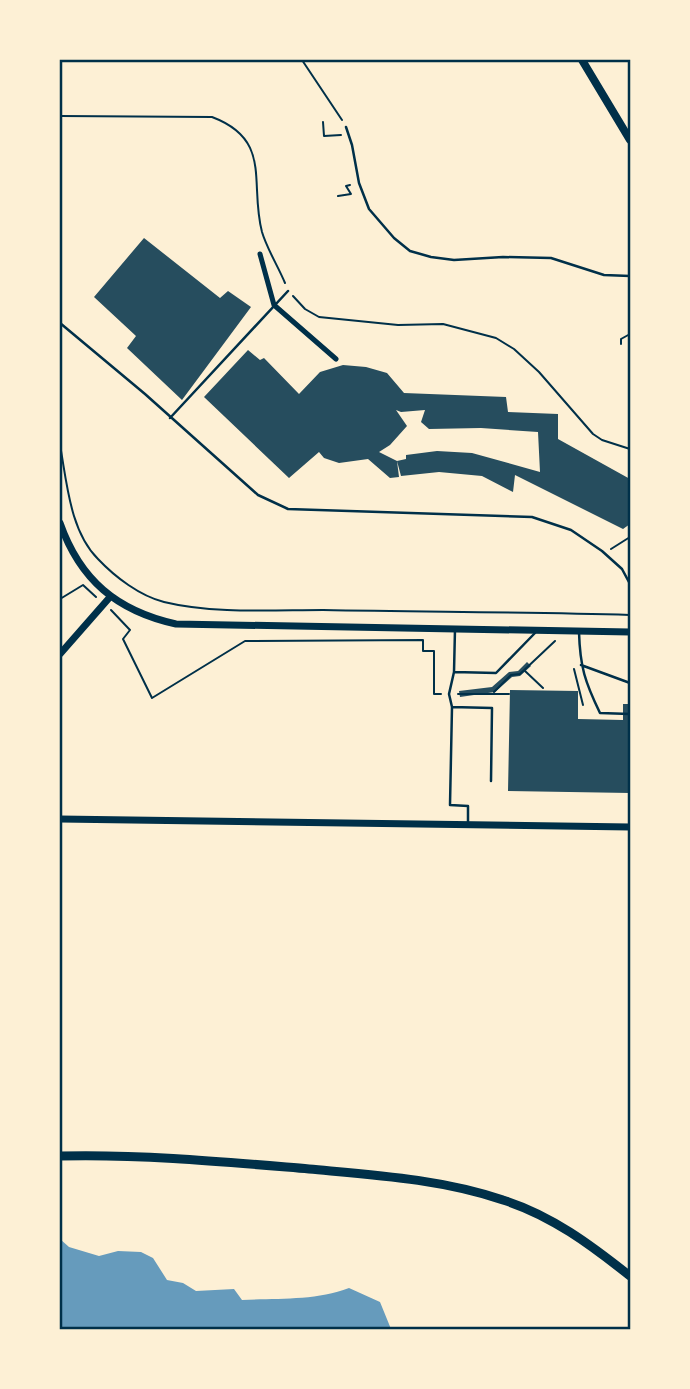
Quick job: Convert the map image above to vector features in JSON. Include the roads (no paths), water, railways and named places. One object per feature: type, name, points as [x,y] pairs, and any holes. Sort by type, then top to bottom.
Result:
[{"type":"main road","points":[[582,60],[631,140]]},
{"type":"main road","points":[[60,1156],[179,1158],[436,1182],[505,1200],[556,1223],[631,1276]]},
{"type":"street","points":[[260,254],[274,305],[335,359]]},
{"type":"street","points":[[60,523],[76,559],[110,597],[156,620],[195,626],[631,632]]},
{"type":"street","points":[[60,654],[110,597]]},
{"type":"street","points":[[60,818],[631,827]]},
{"type":"lane","points":[[346,127],[359,183],[369,209],[394,238],[410,251],[454,260],[551,258],[604,275],[631,276]]},
{"type":"lane","points":[[170,418],[288,291]]},
{"type":"lane","points":[[60,323],[145,394],[258,495],[288,509],[532,517],[571,530],[612,560],[622,569],[631,584]]},
{"type":"lane","points":[[455,629],[454,672],[449,694],[452,707],[450,805],[468,806],[468,825]]},
{"type":"lane","points":[[454,672],[496,673],[537,630]]},
{"type":"lane","points":[[579,631],[584,681],[600,713],[631,714]]},
{"type":"lane","points":[[581,665],[631,683]]},
{"type":"lane","points":[[452,707],[492,708],[491,781]]},
{"type":"water","points":[[60,1239],[69,1247],[99,1256],[118,1251],[141,1252],[153,1258],[167,1280],[183,1283],[196,1291],[234,1289],[242,1300],[310,1297],[349,1288],[380,1302],[391,1329],[60,1329]]}]
